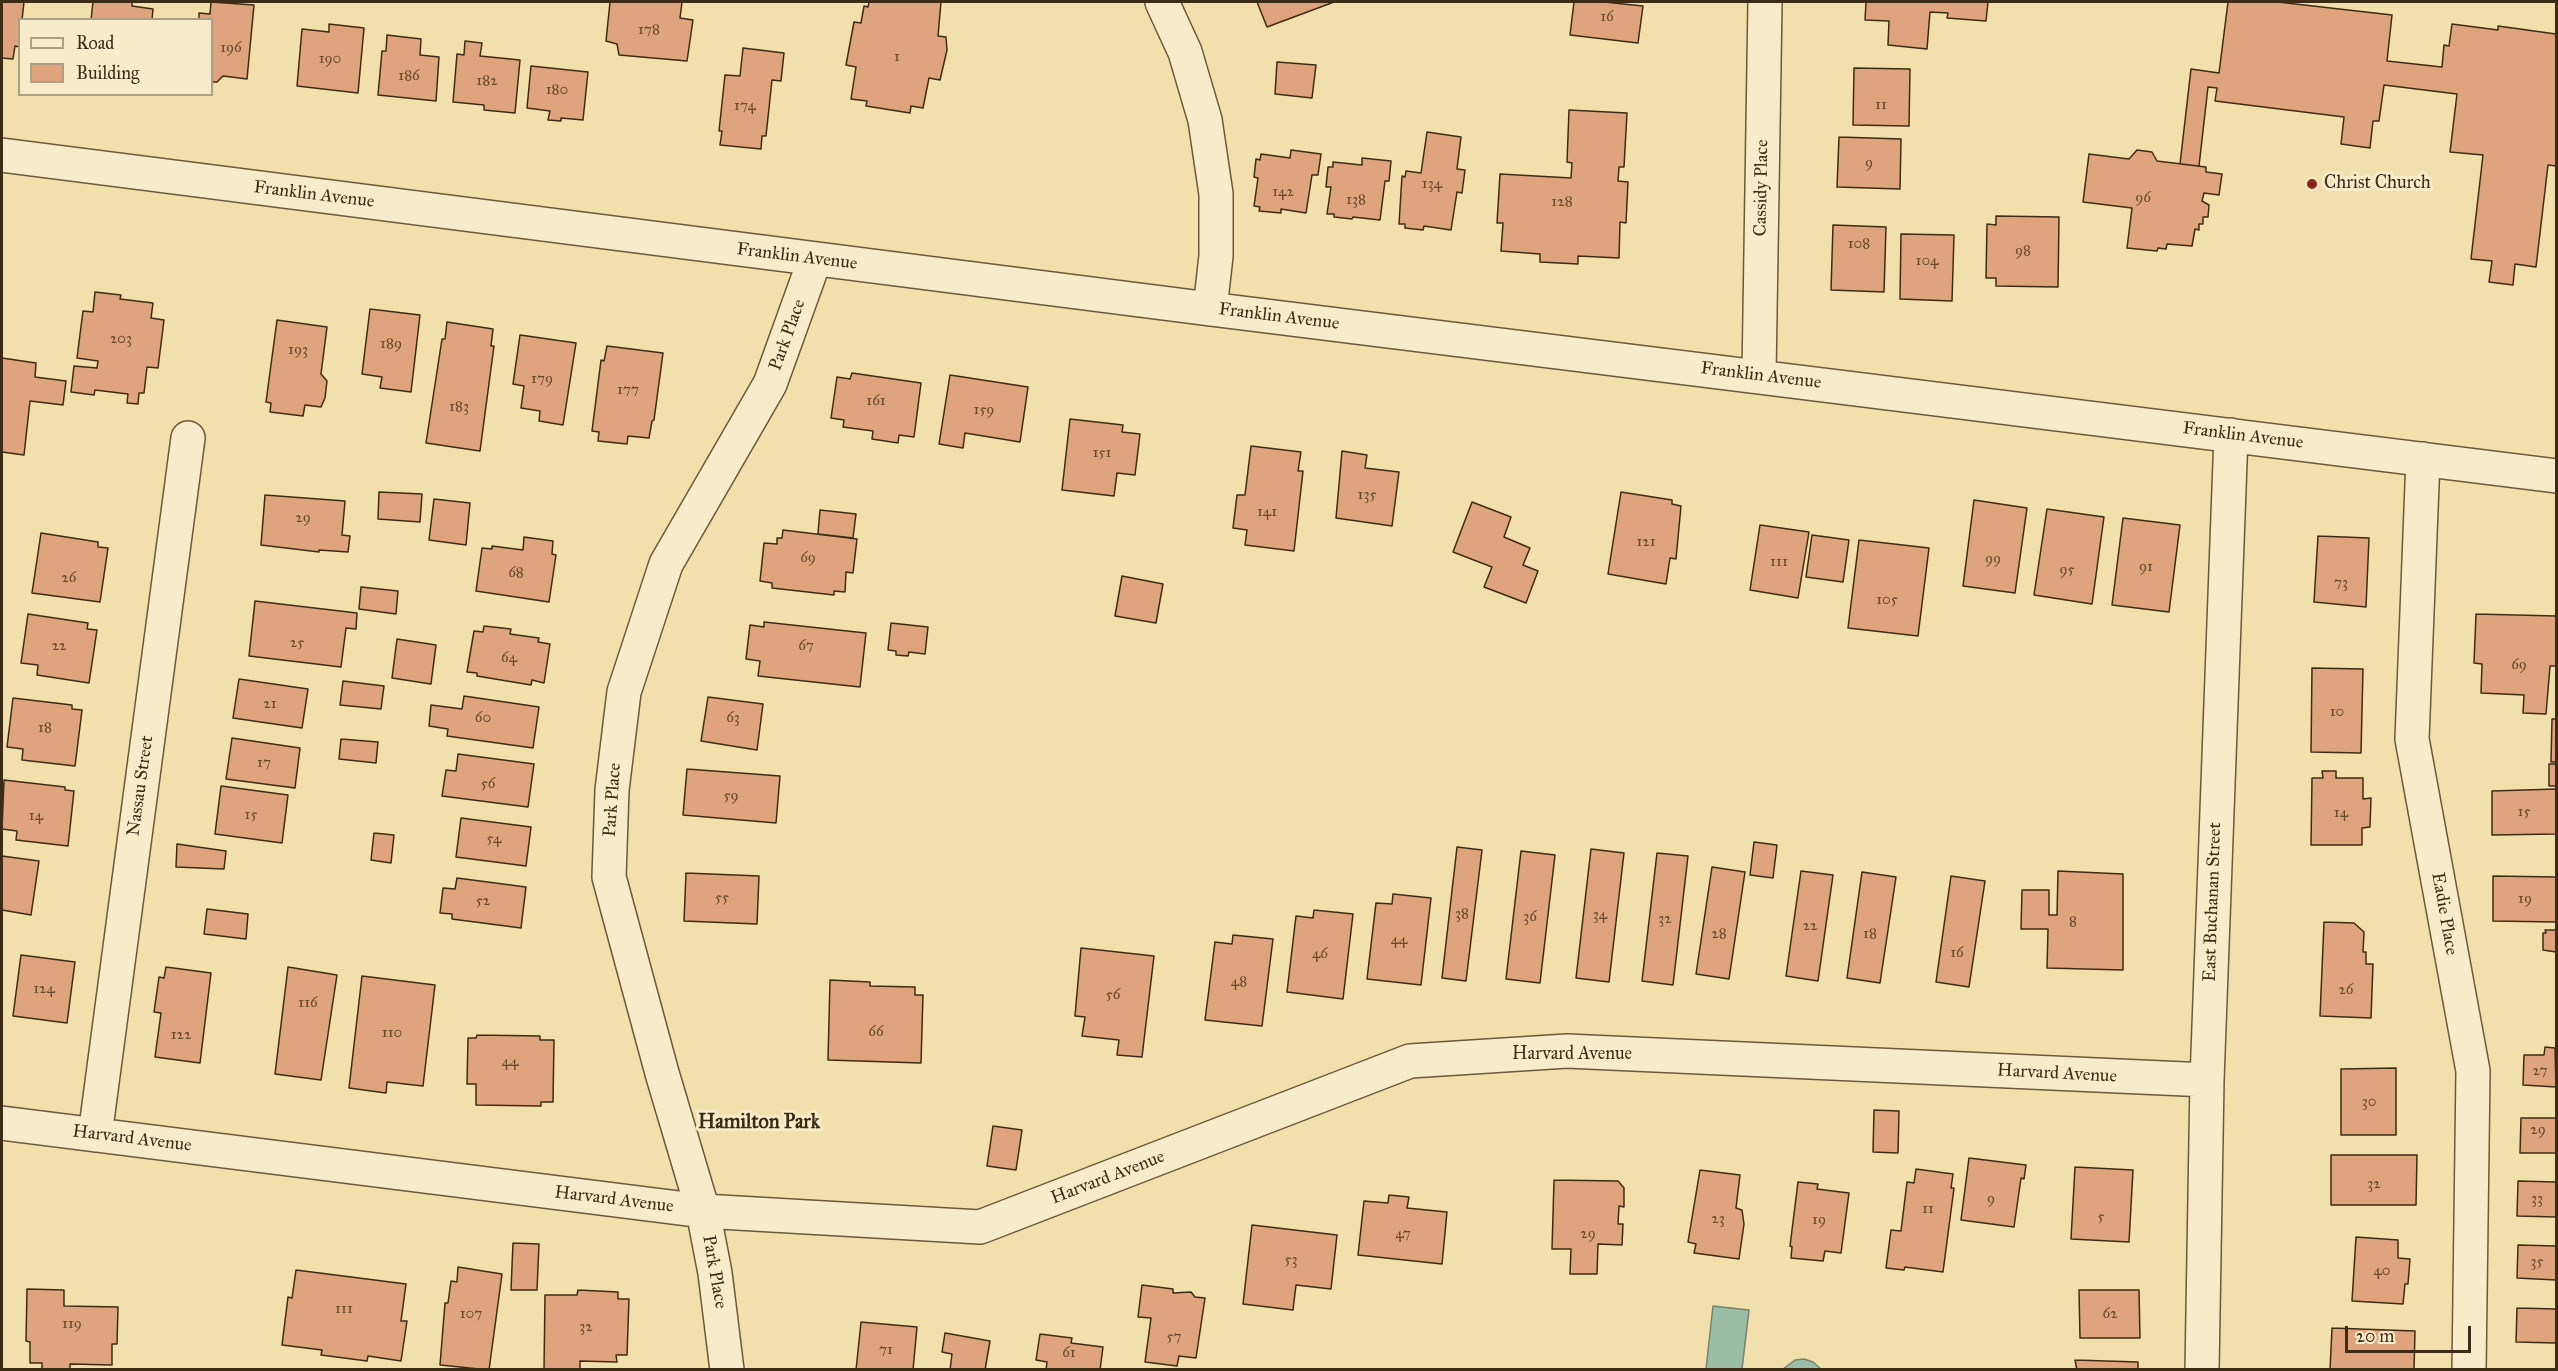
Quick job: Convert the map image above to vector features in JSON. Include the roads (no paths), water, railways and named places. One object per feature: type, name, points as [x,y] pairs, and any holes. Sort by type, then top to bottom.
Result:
[{"type":"street","points":[[1162,2],[1185,52],[1205,120],[1216,194],[1216,256],[1210,309]]},
{"type":"street","name":"Cassidy Place","points":[[1759,375],[1766,2]]},
{"type":"street","name":"Franklin Avenue","points":[[2,155],[1210,309],[1759,375],[2556,476]]},
{"type":"street","name":"Park Place","points":[[727,1370],[715,1273],[703,1211],[662,1073],[609,877],[612,790],[624,692],[666,564],[770,384],[815,259]]},
{"type":"street","name":"East Buchanan Street","points":[[2202,1370],[2207,1080],[2231,435]]},
{"type":"street","name":"Nassau Street","points":[[95,1134],[188,438]]},
{"type":"street","name":"Eadie Place","points":[[2423,459],[2412,739],[2473,1071],[2469,1370]]},
{"type":"street","name":"Harvard Avenue","points":[[2,1123],[703,1211],[980,1227],[1410,1062],[1567,1051],[2207,1080]]},
{"type":"place","name":"Christ Church","points":[[2312,184]]},
{"type":"district","name":"Hamilton Park","points":[[759,1123]]}]
